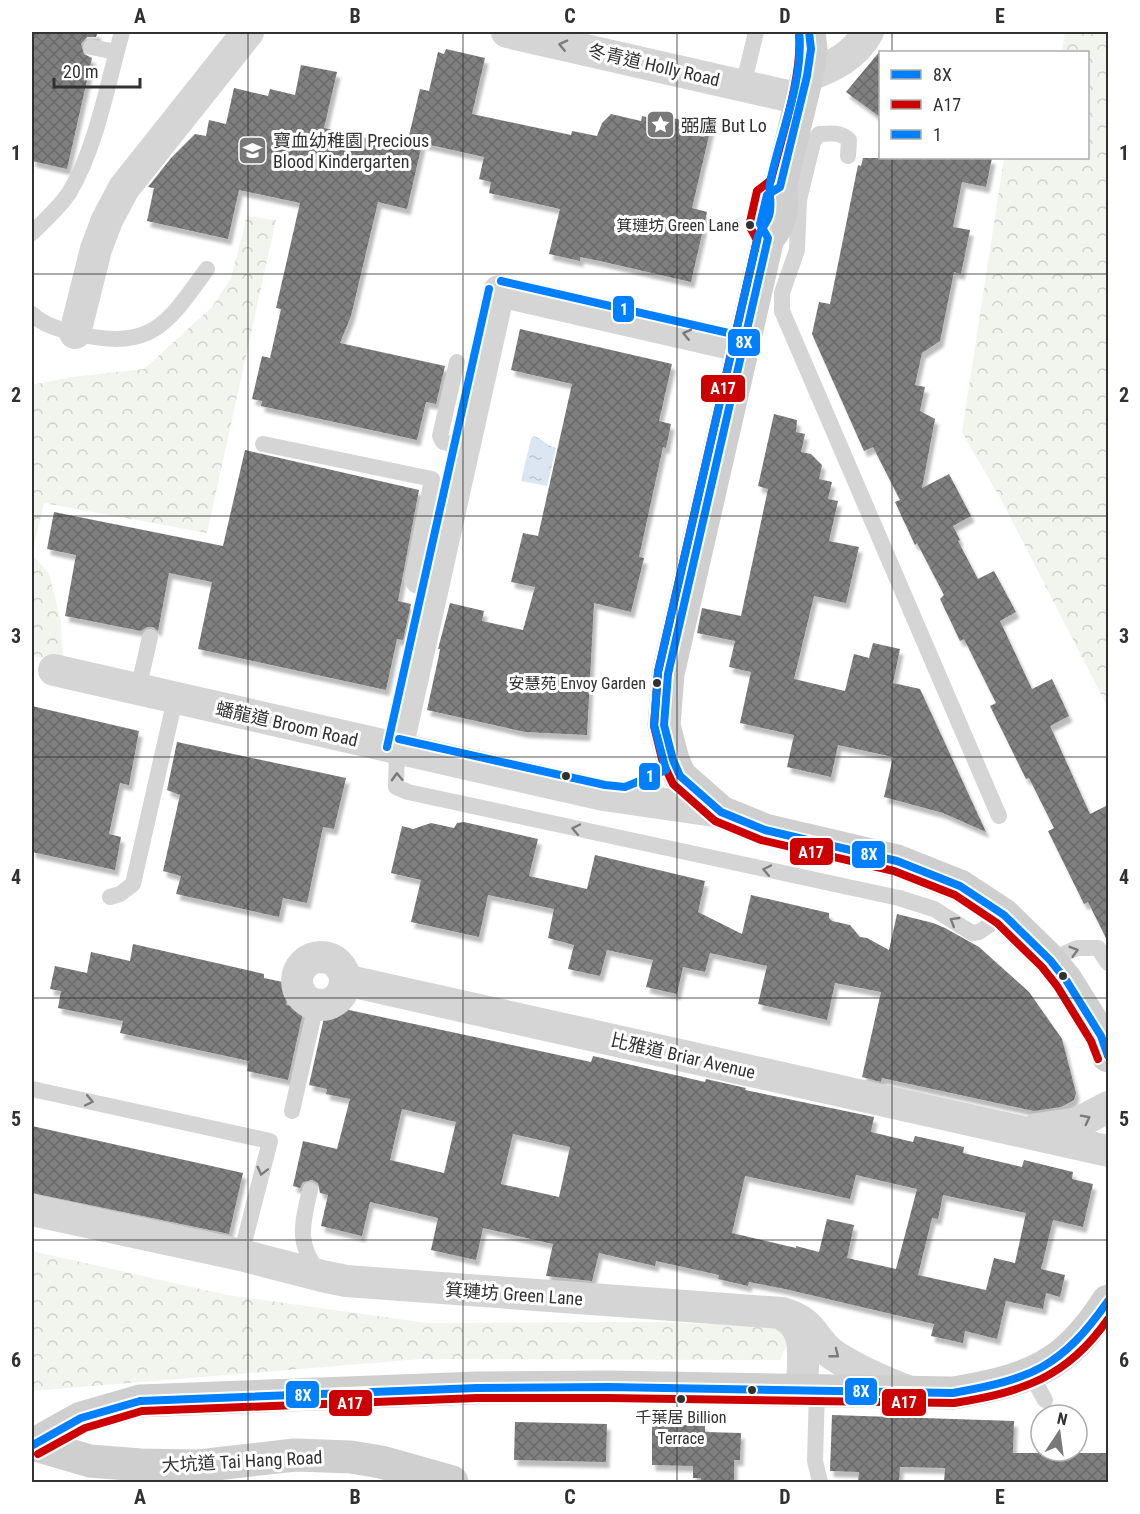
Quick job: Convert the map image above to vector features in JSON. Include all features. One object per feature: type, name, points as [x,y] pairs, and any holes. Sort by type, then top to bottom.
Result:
[{"type":"street","points":[[75,333],[96,249],[107,220],[124,188],[248,32]]},
{"type":"street","name":"冬青道 Holly Road","points":[[507,32],[743,86],[804,88]]},
{"type":"street","points":[[809,32],[811,49],[804,88],[780,187],[783,199],[777,229],[768,238],[770,289],[744,347],[668,674],[664,724],[673,760],[680,776],[721,812],[765,830],[897,861],[960,886],[1004,915],[1050,960],[1066,980],[1101,1036],[1108,1056]]},
{"type":"street","points":[[804,88],[836,65],[862,42],[868,32]]},
{"type":"street","points":[[397,748],[451,544],[465,447],[483,398],[499,291],[569,316],[744,347]]},
{"type":"street","name":"蟠龍道 Broom Road","points":[[54,670],[603,795],[721,812]]},
{"type":"street","points":[[626,798],[680,776]]},
{"type":"street","points":[[314,958],[326,958],[337,963],[345,980],[345,987],[338,998],[328,1005],[316,1005],[305,999],[297,980],[303,965],[314,958]]},
{"type":"street","name":"比雅道 Briar Avenue","points":[[345,980],[1108,1151]]},
{"type":"street","name":"比雅道 Briar Avenue","points":[[1021,1131],[1078,1123],[1108,1107]]},
{"type":"street","name":"箕璉坊 Green Lane","points":[[32,1210],[254,1255],[322,1276],[371,1283],[771,1312],[801,1320],[812,1329],[832,1354],[884,1382],[914,1393]]},
{"type":"street","points":[[32,1445],[81,1418],[140,1401],[477,1388],[809,1389],[914,1393],[1038,1387],[1059,1359],[1106,1311]]},
{"type":"street","name":"箕璉坊 Green Lane","points":[[771,1312],[789,1318],[800,1329],[809,1389]]},
{"type":"street","name":"大坑道 Tai Hang Road","points":[[32,1445],[90,1461],[141,1465],[199,1466],[295,1455],[351,1457],[381,1462],[452,1482]]},
{"type":"lane","points":[[32,233],[56,210],[80,172],[89,151],[122,32]]},
{"type":"lane","points":[[743,86],[756,32]]},
{"type":"lane","points":[[91,47],[116,52]]},
{"type":"lane","points":[[848,156],[849,140],[844,136],[832,133],[819,134],[813,142],[799,200],[797,250],[770,289],[782,311],[999,816]]},
{"type":"lane","points":[[32,314],[52,326],[75,333],[108,340],[133,338],[156,328],[172,316],[207,269]]},
{"type":"lane","points":[[457,362],[440,436],[443,442],[465,447]]},
{"type":"lane","points":[[263,444],[432,479],[412,580],[415,585],[436,597]]},
{"type":"lane","points":[[138,690],[150,637]]},
{"type":"lane","points":[[110,897],[120,894],[133,884],[175,699]]},
{"type":"lane","points":[[397,748],[396,787],[408,792],[899,898],[934,909],[972,933],[979,932],[1004,915]]},
{"type":"lane","points":[[1050,960],[1077,948],[1098,948],[1108,963]]},
{"type":"lane","points":[[292,1111],[316,1005]]},
{"type":"lane","points":[[32,1089],[270,1141],[254,1255]]},
{"type":"lane","points":[[310,1190],[302,1238],[305,1250],[322,1276]]},
{"type":"lane","points":[[809,1389],[815,1461],[820,1482]]},
{"type":"green space","points":[[1065,32],[1108,32],[1108,708],[1003,503],[962,432],[1004,159],[1089,159],[1089,51],[1059,51],[1062,49]]},
{"type":"green space","points":[[247,216],[276,220],[207,533],[44,503],[32,555],[32,385],[72,377],[144,369],[212,307],[231,278]]},
{"type":"green space","points":[[32,555],[49,573],[61,622],[63,662],[32,656]]},
{"type":"green space","points":[[32,1251],[227,1295],[427,1323],[658,1322],[744,1325],[775,1327],[787,1336],[780,1360],[421,1359],[32,1391]]},
{"type":"water","points":[[533,436],[556,448],[547,486],[521,481]]},
{"type":"building","points":[[32,32],[98,32],[96,37],[87,37],[81,44],[84,54],[92,58],[67,169],[32,161]]},
{"type":"building","points":[[446,49],[485,58],[472,114],[571,135],[572,131],[597,136],[602,123],[611,114],[641,121],[642,116],[668,122],[669,117],[711,127],[692,208],[707,212],[691,282],[580,257],[580,261],[549,254],[560,209],[489,193],[491,182],[479,179],[484,157],[408,140],[420,89],[429,91],[438,52],[444,54]]},
{"type":"building","points":[[879,52],[879,116],[846,92]]},
{"type":"building","points":[[301,65],[337,72],[324,128],[371,139],[372,133],[422,144],[407,209],[378,202],[351,316],[340,343],[445,366],[436,404],[426,402],[417,440],[261,406],[262,401],[252,399],[262,356],[270,358],[281,309],[276,308],[300,203],[239,190],[228,239],[147,221],[154,188],[148,187],[171,158],[195,134],[206,136],[209,120],[226,124],[234,88],[268,96],[270,89],[295,95]]},
{"type":"building","points":[[863,158],[992,159],[986,187],[962,182],[953,227],[970,230],[961,274],[954,272],[940,341],[922,353],[915,385],[925,387],[920,411],[935,419],[922,488],[949,474],[971,516],[953,526],[960,540],[958,541],[978,579],[994,571],[1016,612],[1000,621],[1032,689],[1052,679],[1069,716],[1050,726],[1090,814],[1108,805],[1108,942],[1088,902],[1084,904],[1048,831],[1054,828],[1029,778],[1026,779],[990,706],[996,703],[964,639],[960,641],[940,599],[944,595],[917,543],[915,545],[895,502],[900,500],[873,447],[864,451],[812,334],[819,302],[830,304],[858,165],[861,166]]},
{"type":"building","points":[[520,329],[672,364],[659,421],[671,424],[666,448],[663,447],[639,557],[644,558],[631,612],[594,603],[587,735],[525,732],[427,710],[439,655],[440,649],[438,649],[450,603],[484,611],[482,621],[523,630],[535,587],[511,582],[523,533],[538,536],[572,384],[511,370]]},
{"type":"building","points":[[774,414],[797,420],[796,432],[805,434],[801,452],[811,454],[822,465],[819,479],[832,482],[828,499],[838,501],[829,541],[859,547],[846,603],[814,596],[794,679],[845,691],[854,654],[869,658],[873,643],[900,649],[893,683],[920,689],[986,832],[943,813],[884,797],[893,757],[838,745],[831,777],[787,767],[794,735],[740,723],[751,672],[729,667],[735,641],[697,633],[702,608],[741,616],[768,489],[758,486]]},
{"type":"building","points":[[245,450],[419,490],[398,601],[411,604],[403,640],[397,639],[386,690],[198,649],[212,582],[169,573],[158,631],[153,627],[147,627],[141,631],[65,616],[76,555],[47,549],[54,512],[223,546]]},
{"type":"building","points":[[32,706],[139,731],[129,785],[120,783],[109,834],[121,837],[115,870],[32,852]]},
{"type":"building","points":[[177,742],[346,778],[334,829],[323,827],[307,903],[283,898],[279,917],[176,894],[181,876],[163,871],[180,795],[167,790]]},
{"type":"building","points":[[464,822],[538,839],[529,876],[587,889],[595,855],[705,881],[698,912],[742,934],[751,895],[829,913],[832,921],[850,925],[860,937],[867,938],[889,950],[897,914],[945,928],[979,947],[1029,992],[1062,1039],[1076,1093],[1074,1100],[1061,1107],[1034,1111],[882,1078],[881,1082],[862,1077],[881,992],[835,983],[827,1020],[758,1004],[767,966],[710,953],[705,972],[683,967],[677,994],[646,987],[653,960],[607,950],[600,976],[568,969],[574,945],[548,938],[554,909],[488,895],[479,937],[411,922],[421,880],[391,873],[402,826],[413,829],[431,823],[454,828],[457,823]]},
{"type":"building","points":[[133,944],[264,974],[264,978],[292,984],[286,1005],[304,1008],[288,1080],[247,1071],[249,1061],[120,1033],[123,1021],[58,1008],[61,991],[50,989],[55,966],[87,973],[91,952],[130,961]]},
{"type":"building","points":[[335,1007],[591,1062],[593,1056],[705,1082],[706,1079],[746,1088],[745,1090],[874,1117],[871,1132],[913,1142],[915,1136],[964,1147],[963,1153],[1022,1167],[1024,1160],[1073,1172],[1072,1179],[1093,1184],[1083,1227],[1053,1220],[1041,1269],[1065,1275],[1060,1297],[1046,1293],[1043,1309],[1006,1301],[997,1339],[965,1331],[963,1343],[931,1336],[934,1324],[785,1289],[749,1282],[748,1286],[718,1279],[719,1275],[656,1261],[655,1266],[599,1253],[592,1281],[546,1276],[553,1244],[483,1228],[476,1260],[431,1250],[438,1218],[370,1202],[362,1236],[321,1226],[328,1195],[320,1193],[318,1183],[312,1180],[303,1182],[300,1188],[293,1186],[303,1141],[337,1149],[350,1099],[326,1094],[327,1089],[309,1085],[325,1013],[333,1014]],"holes":[[[402,1109],[456,1122],[444,1173],[390,1160]],[[513,1134],[570,1147],[559,1197],[501,1184]],[[856,1175],[917,1189],[896,1269],[847,1258],[854,1225],[827,1219],[819,1252],[732,1233],[745,1176],[850,1199]],[[943,1195],[1026,1213],[1015,1263],[994,1258],[986,1290],[918,1275],[932,1218],[938,1219]]]},
{"type":"building","points":[[32,1126],[243,1173],[229,1234],[32,1193]]},
{"type":"building","points":[[832,1415],[1014,1421],[1013,1453],[1029,1453],[1029,1463],[1089,1463],[1089,1453],[1108,1453],[1108,1482],[944,1482],[945,1468],[900,1467],[899,1482],[858,1482],[859,1472],[830,1471]]},
{"type":"building","points":[[515,1422],[607,1424],[606,1462],[514,1460]]},
{"type":"building","points":[[652,1425],[705,1425],[705,1432],[741,1433],[740,1460],[734,1460],[734,1482],[701,1482],[701,1478],[693,1478],[693,1466],[652,1465]]},
{"type":"transit line","name":"8X","points":[[809,32],[811,49],[807,76],[780,187],[767,195],[760,224],[768,238],[668,674],[664,725],[673,760],[680,776],[721,812],[765,830],[897,861],[960,886],[1004,915],[1050,960],[1066,980],[1101,1036],[1108,1056]]},
{"type":"transit line","name":"A17","points":[[799,33],[795,87],[771,180],[757,191],[750,222],[750,227],[757,240],[658,672],[654,726],[663,763],[673,784],[715,821],[761,840],[894,871],[955,895],[997,923],[1042,967],[1057,986],[1091,1041],[1098,1059]]},
{"type":"transit line","name":"1","points":[[399,739],[605,785],[625,787],[666,770],[654,725],[658,672],[758,236],[770,212],[770,183],[798,70],[799,33]]},
{"type":"transit line","name":"1","points":[[501,281],[746,337]]},
{"type":"transit line","name":"1","points":[[387,747],[489,289]]},
{"type":"transit line","name":"8X","points":[[33,1445],[81,1418],[140,1401],[477,1388],[608,1387],[953,1393],[1004,1382],[1042,1367],[1075,1342],[1108,1301]]},
{"type":"transit line","name":"A17","points":[[38,1454],[85,1428],[142,1411],[477,1398],[954,1403],[1001,1394],[1041,1379],[1059,1369],[1076,1355],[1108,1319]]},
{"type":"place","name":"弼廬 But Lo","points":[[660,125]]},
{"type":"place","name":"寶血幼稚園 Precious Blood Kindergarten","points":[[252,150]]},
{"type":"place","name":"箕璉坊 Green Lane","points":[[750,225]]},
{"type":"place","name":"安慧苑 Envoy Garden","points":[[657,683]]},
{"type":"place","name":"千葉居 Billion Terrace","points":[[681,1399]]}]
